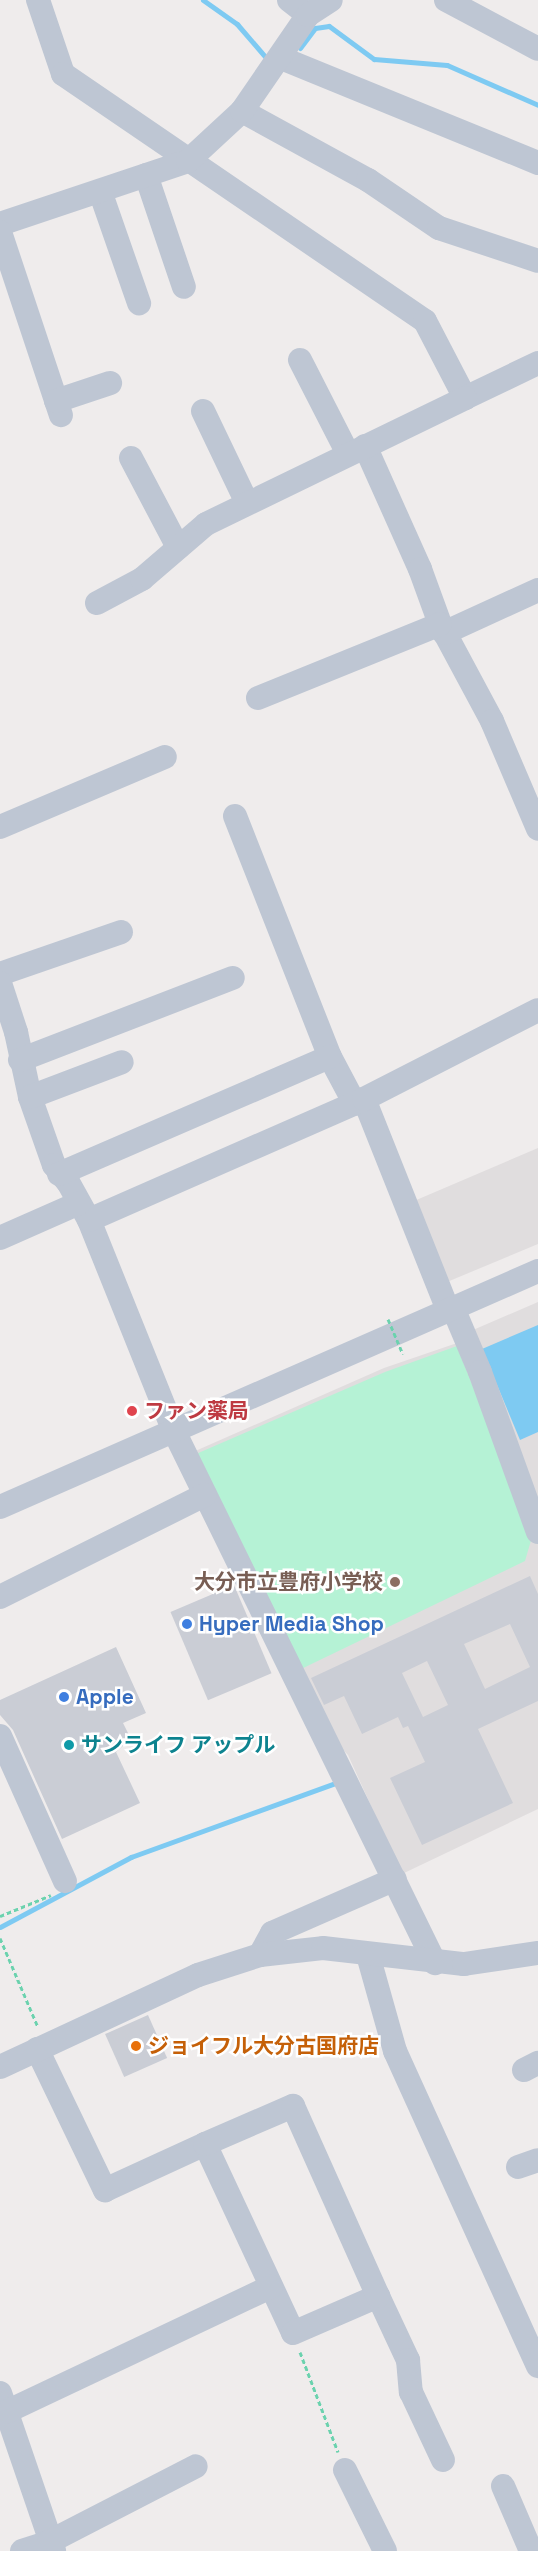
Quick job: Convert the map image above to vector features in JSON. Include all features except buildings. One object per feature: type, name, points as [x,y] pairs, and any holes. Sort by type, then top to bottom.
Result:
[{"type":"street","points":[[38,0],[63,74],[425,321],[465,398]]},
{"type":"street","points":[[289,0],[308,15]]},
{"type":"street","points":[[0,224],[188,161],[242,111],[281,58],[308,15],[331,0]]},
{"type":"street","points":[[446,0],[538,50]]},
{"type":"street","points":[[281,58],[538,163]]},
{"type":"street","points":[[242,111],[368,180],[439,228],[538,261]]},
{"type":"street","points":[[146,175],[184,287]]},
{"type":"street","points":[[100,191],[139,303]]},
{"type":"street","points":[[0,232],[58,408],[110,383]]},
{"type":"street","points":[[300,360],[356,450],[420,569],[442,629],[492,721],[538,829]]},
{"type":"street","points":[[97,603],[142,579],[206,524],[538,363]]},
{"type":"street","points":[[203,411],[247,503]]},
{"type":"street","points":[[131,458],[178,547]]},
{"type":"street","points":[[258,698],[442,629],[538,590]]},
{"type":"street","points":[[0,827],[165,756]]},
{"type":"street","points":[[235,816],[330,1057],[360,1101],[450,1309],[480,1371],[538,1532]]},
{"type":"street","points":[[0,974],[121,932]]},
{"type":"street","points":[[20,1060],[233,978]]},
{"type":"street","points":[[0,983],[16,1032],[20,1060],[30,1097],[59,1174],[68,1182],[84,1212],[173,1429],[435,1963]]},
{"type":"street","points":[[0,1238],[84,1212],[360,1101],[538,1010]]},
{"type":"street","points":[[59,1174],[330,1057]]},
{"type":"street","points":[[30,1097],[122,1062]]},
{"type":"street","points":[[0,1507],[173,1429],[538,1271]]},
{"type":"street","points":[[0,1597],[206,1495]]},
{"type":"street","points":[[0,1736],[65,1881]]},
{"type":"street","points":[[260,1955],[272,1933],[394,1879]]},
{"type":"street","points":[[0,2067],[39,2043],[198,1975],[260,1955],[323,1948],[435,1963],[498,1961],[538,1953]]},
{"type":"street","points":[[368,1955],[395,2051],[538,2366]]},
{"type":"street","points":[[39,2043],[105,2190],[293,2106],[408,2360],[411,2392],[442,2460]]},
{"type":"street","points":[[205,2144],[293,2334],[378,2296]]},
{"type":"street","points":[[51,2546],[3,2403],[271,2287]]},
{"type":"street","points":[[22,2551],[51,2546],[196,2466]]},
{"type":"street","points":[[345,2470],[385,2551]]},
{"type":"street","points":[[503,2486],[530,2549]]},
{"type":"path","points":[[388,1319],[403,1354]]},
{"type":"path","points":[[0,1916],[37,1903],[66,1885],[65,1881]]},
{"type":"path","points":[[0,1938],[39,2043]]},
{"type":"path","points":[[293,2334],[345,2470]]},
{"type":"shaded area","points":[[538,1148],[538,1244],[447,1282],[414,1201]]},
{"type":"shaded area","name":"大分市立豊府小学校","points":[[538,1302],[538,1809],[402,1874],[348,1755],[320,1725],[193,1452],[384,1368],[460,1342],[473,1330]]},
{"type":"green space","points":[[457,1346],[532,1537],[525,1561],[297,1671],[196,1454],[385,1372]]},
{"type":"water","points":[[538,1325],[538,1432],[520,1440],[482,1349]]},
{"type":"waterway","points":[[203,0],[237,24],[268,60]]},
{"type":"waterway","points":[[300,48],[315,28],[329,26],[374,59],[447,65],[538,105]]},
{"type":"waterway","points":[[0,1927],[131,1857],[338,1782]]},
{"type":"place","name":"ファン薬局","points":[[132,1411]]},
{"type":"place","name":"大分市立豊府小学校","points":[[395,1582]]},
{"type":"place","name":"Hyper Media Shop","points":[[187,1624]]},
{"type":"place","name":"Apple","points":[[64,1697]]},
{"type":"place","name":"サンライフ アップル","points":[[69,1745]]},
{"type":"place","name":"ジョイフル大分古国府店","points":[[136,2046]]}]
